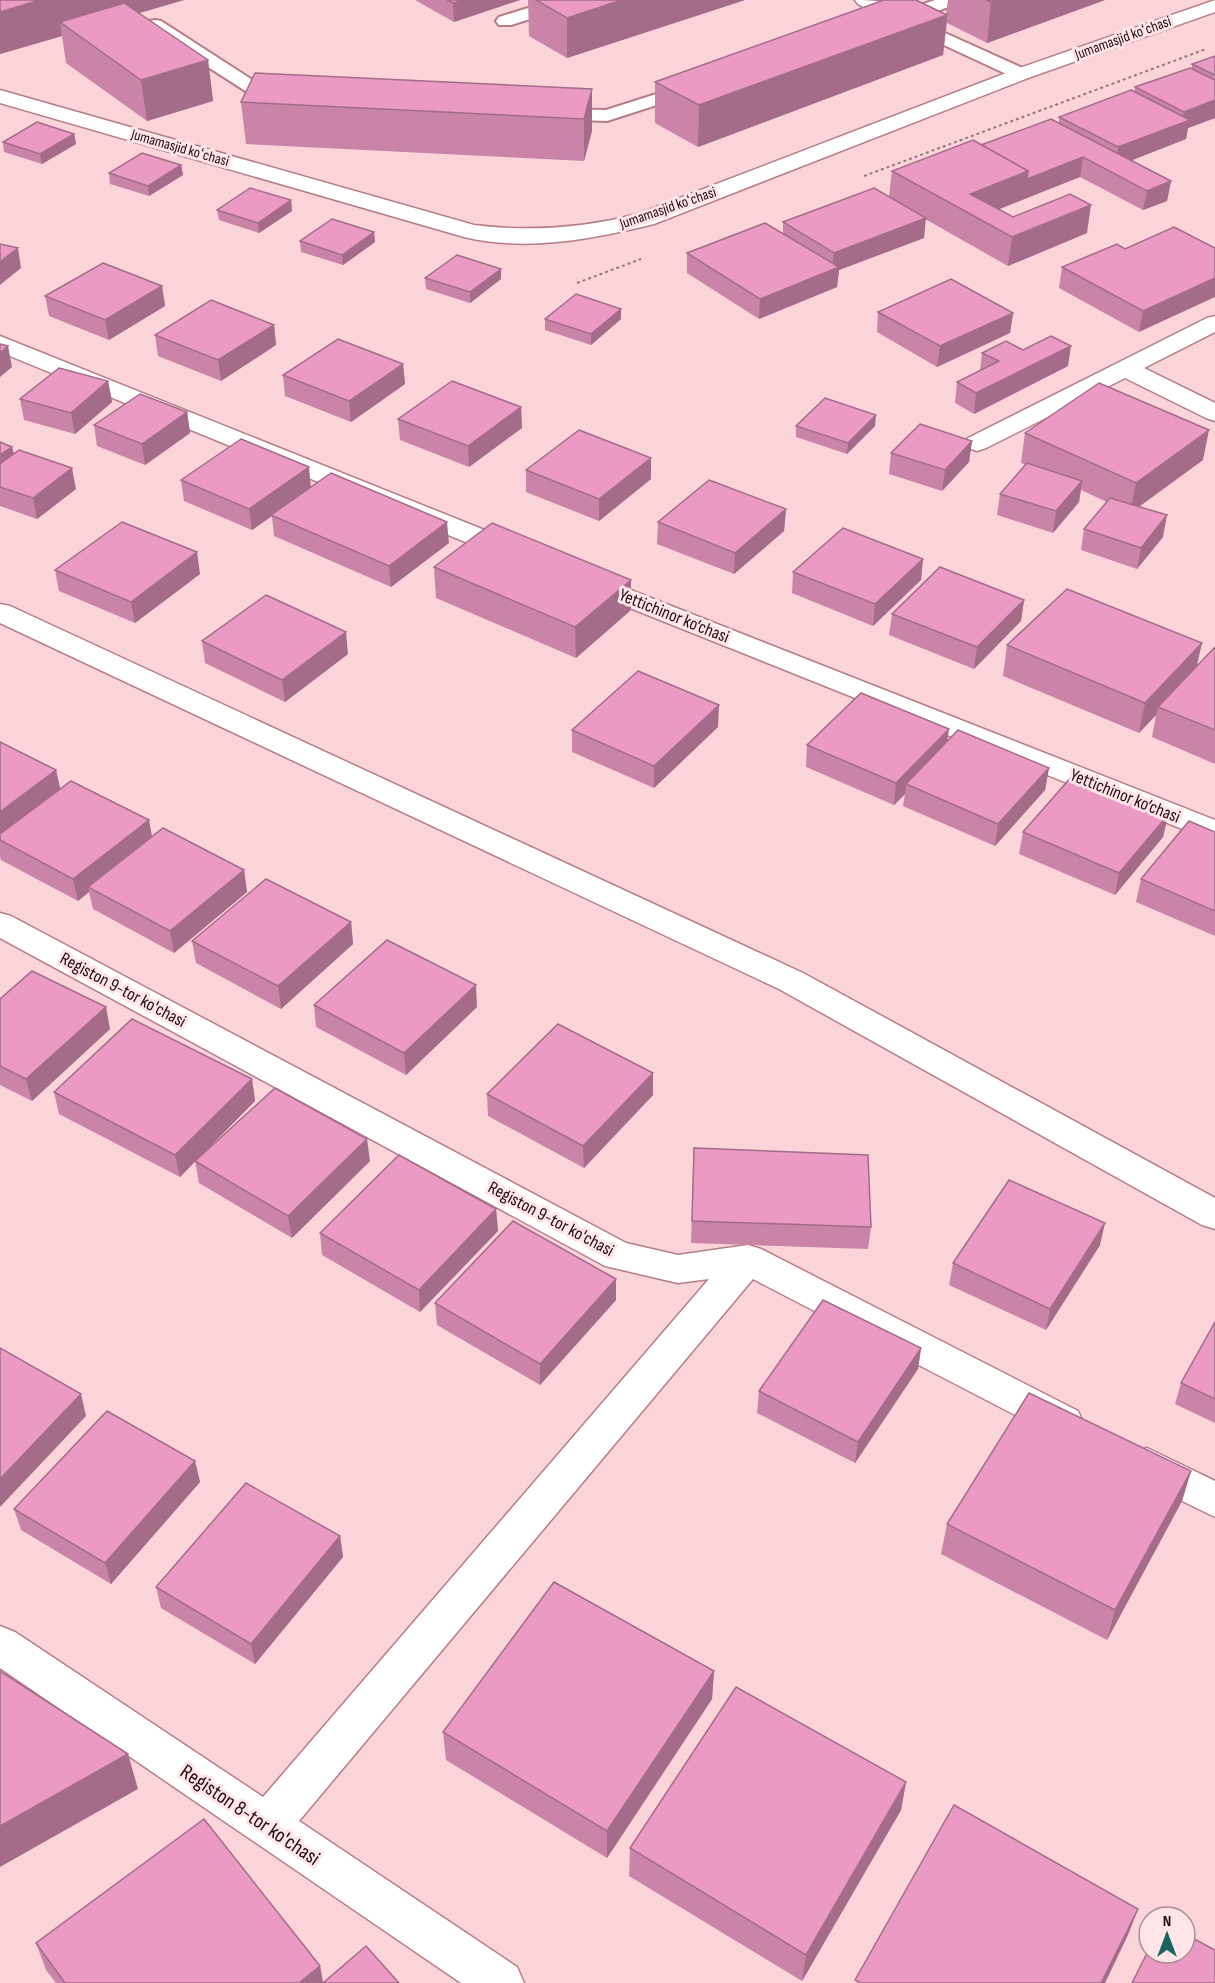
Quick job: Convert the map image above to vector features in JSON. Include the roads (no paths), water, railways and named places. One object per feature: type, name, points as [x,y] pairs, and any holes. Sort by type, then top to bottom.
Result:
[{"type":"street","points":[[865,0],[900,18]]},
{"type":"street","name":"Jumamasjid koʻchasi","points":[[0,96],[472,232],[537,237],[605,230],[646,219],[1021,74],[1215,5]]},
{"type":"street","points":[[977,443],[1215,323]]},
{"type":"street","name":"Yettichinor ko‘chasi","points":[[0,343],[1215,832]]},
{"type":"street","points":[[1125,368],[1215,413]]},
{"type":"street","points":[[0,612],[791,981],[1215,1215]]},
{"type":"street","name":"Registon 9-tor ko'chasi","points":[[0,924],[618,1256],[678,1269],[748,1259]]},
{"type":"street","points":[[267,1826],[748,1259],[1088,1434]]},
{"type":"street","points":[[1119,1450],[1215,1500]]},
{"type":"street","name":"Registon 8-tor ko'chasi","points":[[0,1645],[501,1983]]},
{"type":"lane","points":[[505,21],[571,0]]},
{"type":"lane","points":[[878,26],[951,0]]},
{"type":"lane","points":[[900,18],[1021,74]]},
{"type":"lane","points":[[155,25],[270,99],[305,101]]},
{"type":"lane","points":[[537,113],[607,116],[708,82]]}]
